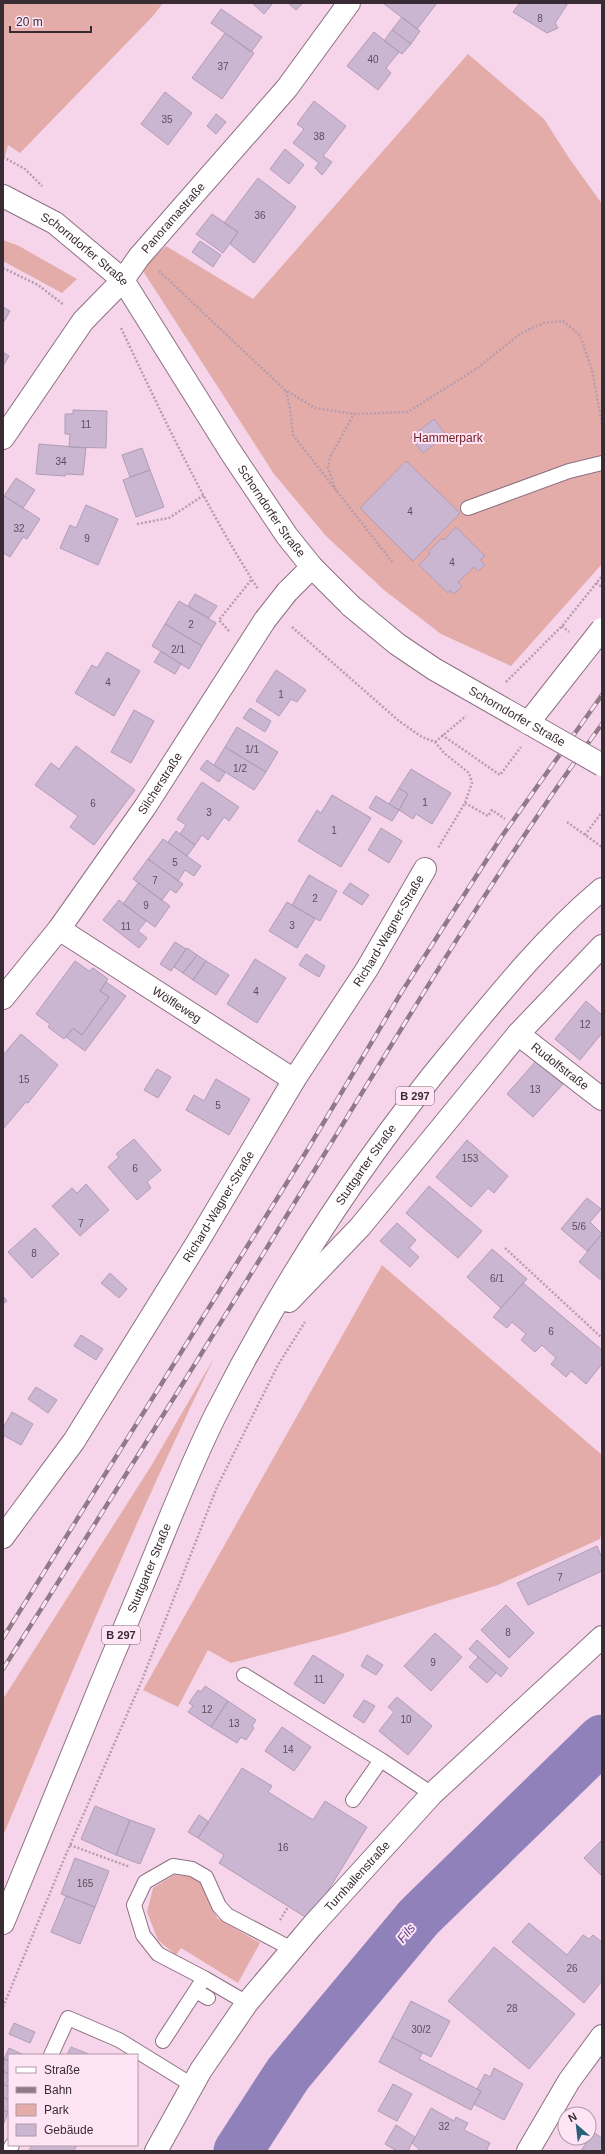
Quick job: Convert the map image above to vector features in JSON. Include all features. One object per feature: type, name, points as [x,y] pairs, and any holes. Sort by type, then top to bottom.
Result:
[{"type":"street","name":"Panoramastraße","points":[[3,438],[83,320],[123,280],[139,257],[287,88],[349,3]]},
{"type":"street","name":"Schorndorfer Straße","points":[[3,196],[55,223],[123,280],[230,451],[288,536],[312,567],[350,606],[397,644],[434,670],[602,765]]},
{"type":"street","name":"Silcherstraße","points":[[3,998],[59,929],[145,807],[265,620],[286,592],[312,567]]},
{"type":"street","points":[[528,723],[602,629]]},
{"type":"street","name":"Richard-Wagner-Straße","points":[[3,1537],[74,1441],[197,1243],[294,1080],[367,969],[425,869]]},
{"type":"street","name":"Stuttgarter Straße","points":[[3,1923],[178,1500],[215,1417],[262,1329],[332,1211],[408,1104],[507,984],[582,906],[602,889]]},
{"type":"street","name":"Wölfleweg","points":[[59,929],[294,1080]]},
{"type":"street","name":"Stuttgarter Straße","points":[[262,1329],[360,1227],[518,1034],[602,946]]},
{"type":"street","name":"Rudolfstraße","points":[[518,1034],[602,1099]]},
{"type":"street","name":"Turnhallenstraße","points":[[156,2151],[192,2085],[247,2003],[292,1949],[432,1794],[602,1637]]},
{"type":"street","points":[[528,2151],[569,2081],[602,2036]]},
{"type":"lane","points":[[468,508],[569,471],[602,463]]},
{"type":"lane","points":[[244,1675],[381,1760],[432,1794]]},
{"type":"lane","points":[[353,1800],[381,1760]]},
{"type":"lane","points":[[247,2003],[158,1954],[143,1935],[134,1905],[145,1882],[173,1866],[192,1869],[206,1877],[219,1906],[227,1915],[292,1949]]},
{"type":"lane","points":[[163,2041],[204,1978]]},
{"type":"lane","points":[[196,1991],[208,1998]]},
{"type":"lane","points":[[51,2054],[68,2018],[119,2040],[192,2085]]},
{"type":"path","points":[[3,157],[25,169],[47,191]]},
{"type":"path","points":[[139,257],[166,277],[286,390],[315,408],[354,414],[408,412],[478,367],[521,333],[544,323],[563,322],[580,335],[592,370],[602,424]]},
{"type":"path","points":[[3,268],[38,285],[83,320]]},
{"type":"path","points":[[103,299],[114,311],[153,395],[204,495],[261,594]]},
{"type":"path","points":[[286,390],[293,435],[393,563]]},
{"type":"path","points":[[337,493],[328,468],[330,457],[354,414]]},
{"type":"path","points":[[136,524],[169,518],[204,495]]},
{"type":"path","points":[[562,626],[602,576]]},
{"type":"path","points":[[219,620],[252,579]]},
{"type":"path","points":[[596,583],[602,587]]},
{"type":"path","points":[[291,626],[399,721],[422,737],[435,742],[444,753],[469,774],[472,783],[465,803],[425,869]]},
{"type":"path","points":[[442,735],[500,776]]},
{"type":"path","points":[[465,803],[488,816],[492,810],[505,819]]},
{"type":"path","points":[[586,835],[602,812]]},
{"type":"path","points":[[567,822],[602,847]]},
{"type":"path","points":[[504,1248],[602,1338]]},
{"type":"path","points":[[3,2007],[70,1845],[142,1680],[217,1487],[278,1365],[307,1318]]},
{"type":"path","points":[[70,1845],[117,1862]]},
{"type":"green space","points":[[3,3],[163,3],[153,16],[20,153],[8,145],[3,164]]},
{"type":"green space","name":"Hammerpark","points":[[468,54],[544,119],[569,158],[602,204],[602,564],[511,666],[441,634],[384,590],[326,536],[274,474],[141,268],[166,246],[253,299]]},
{"type":"green space","points":[[3,240],[19,246],[77,279],[62,293],[3,261]]},
{"type":"green space","points":[[382,1265],[602,1455],[602,1529],[600,1539],[498,1585],[341,1634],[231,1663],[208,1650],[178,1707],[143,1690]]},
{"type":"green space","points":[[214,1358],[158,1476],[105,1596],[3,1836],[3,1699],[151,1466]]},
{"type":"green space","points":[[174,1875],[190,1876],[200,1881],[217,1918],[260,1943],[238,1983],[181,1948],[176,1955],[158,1940],[147,1912],[153,1888]]},
{"type":"building","points":[[252,3],[273,3],[264,14]]},
{"type":"building","points":[[288,3],[303,3],[296,10]]},
{"type":"building","points":[[383,3],[437,3],[417,29]]},
{"type":"building","points":[[520,3],[568,3],[555,23],[558,28],[547,33],[513,12]]},
{"type":"building","points":[[221,9],[262,37],[251,52],[211,23]]},
{"type":"building","points":[[402,17],[420,31],[411,44],[392,30]]},
{"type":"building","points":[[392,30],[411,44],[402,54],[384,41]]},
{"type":"building","points":[[374,32],[399,52],[386,68],[391,73],[378,90],[347,66]]},
{"type":"building","points":[[225,33],[254,53],[222,99],[192,78]]},
{"type":"building","points":[[165,92],[192,113],[168,145],[141,124]]},
{"type":"building","points":[[314,101],[346,126],[323,156],[332,162],[322,175],[315,168],[319,163],[293,143],[304,129],[297,124]]},
{"type":"building","points":[[216,114],[226,122],[216,134],[207,126]]},
{"type":"building","points":[[285,149],[304,165],[289,184],[270,169]]},
{"type":"building","points":[[258,178],[296,207],[254,263],[230,244],[238,232],[224,223]]},
{"type":"building","points":[[212,214],[238,232],[223,253],[196,234]]},
{"type":"building","points":[[200,241],[221,255],[213,267],[192,252]]},
{"type":"building","points":[[3,307],[10,311],[3,323]]},
{"type":"building","points":[[3,352],[9,356],[3,366]]},
{"type":"building","points":[[73,410],[107,411],[106,448],[69,447],[70,434],[65,434],[65,414],[73,414]]},
{"type":"building","points":[[434,419],[446,435],[423,453],[411,437]]},
{"type":"building","points":[[39,444],[86,448],[83,475],[66,474],[65,476],[36,474]]},
{"type":"building","points":[[142,448],[150,470],[130,477],[122,455]]},
{"type":"building","points":[[406,461],[460,513],[413,561],[360,508]]},
{"type":"building","points":[[150,470],[164,507],[136,517],[123,480]]},
{"type":"building","points":[[16,478],[35,490],[23,508],[4,496]]},
{"type":"building","points":[[3,495],[40,519],[27,539],[23,537],[10,557],[3,553]]},
{"type":"building","points":[[86,505],[118,519],[98,565],[60,548],[70,525],[76,528]]},
{"type":"building","points":[[456,527],[485,556],[480,560],[485,565],[478,571],[474,567],[458,582],[462,586],[454,594],[450,590],[448,593],[419,565],[430,554],[428,552],[442,538],[444,540]]},
{"type":"building","points":[[195,594],[217,606],[209,618],[188,606]]},
{"type":"building","points":[[179,601],[216,623],[202,646],[165,624]]},
{"type":"building","points":[[165,624],[202,646],[189,669],[152,646]]},
{"type":"building","points":[[161,651],[181,664],[175,674],[154,662]]},
{"type":"building","points":[[107,652],[140,671],[114,716],[75,693],[92,665],[97,668]]},
{"type":"building","points":[[276,670],[306,690],[297,702],[291,699],[279,716],[256,701]]},
{"type":"building","points":[[250,708],[271,721],[265,732],[243,718]]},
{"type":"building","points":[[134,710],[154,721],[131,763],[111,752]]},
{"type":"building","points":[[237,727],[278,752],[266,772],[225,747]]},
{"type":"building","points":[[76,746],[135,790],[94,845],[70,827],[78,816],[35,785],[51,763],[59,769]]},
{"type":"building","points":[[225,747],[266,772],[254,790],[214,765]]},
{"type":"building","points":[[207,760],[225,773],[219,782],[200,769]]},
{"type":"building","points":[[411,769],[451,793],[432,824],[416,814],[413,819],[399,810],[408,794],[399,788]]},
{"type":"building","points":[[202,782],[239,807],[229,821],[224,817],[208,840],[202,835],[195,845],[180,834],[186,825],[177,819]]},
{"type":"building","points":[[399,788],[408,794],[399,810],[389,804]]},
{"type":"building","points":[[332,795],[371,818],[341,867],[298,841],[317,810],[321,813]]},
{"type":"building","points":[[376,796],[399,810],[392,821],[369,808]]},
{"type":"building","points":[[381,828],[402,841],[389,863],[368,850]]},
{"type":"building","points":[[176,831],[195,845],[187,856],[168,842]]},
{"type":"building","points":[[163,839],[201,866],[194,876],[185,870],[178,881],[148,859]]},
{"type":"building","points":[[148,859],[183,884],[176,893],[170,889],[162,900],[133,879]]},
{"type":"building","points":[[309,875],[337,891],[320,921],[292,905]]},
{"type":"building","points":[[138,883],[170,906],[155,927],[123,904]]},
{"type":"building","points":[[350,883],[369,895],[362,905],[343,893]]},
{"type":"building","points":[[119,900],[146,921],[138,931],[147,938],[139,948],[103,920]]},
{"type":"building","points":[[287,902],[315,919],[297,948],[269,931]]},
{"type":"building","points":[[175,942],[186,949],[171,971],[160,964]]},
{"type":"building","points":[[187,948],[197,955],[183,973],[174,967]]},
{"type":"building","points":[[306,954],[325,966],[319,977],[299,965]]},
{"type":"building","points":[[197,955],[206,961],[193,980],[183,973]]},
{"type":"building","points":[[255,959],[286,978],[257,1023],[227,1004]]},
{"type":"building","points":[[75,961],[89,971],[93,968],[108,979],[100,991],[109,997],[82,1035],[73,1028],[64,1039],[48,1027],[50,1024],[36,1014]]},
{"type":"building","points":[[206,961],[229,975],[216,995],[193,980]]},
{"type":"building","points":[[106,982],[126,996],[85,1051],[66,1037],[73,1028],[82,1035],[109,997],[100,991]]},
{"type":"building","points":[[586,1001],[602,1015],[602,1033],[580,1060],[555,1039]]},
{"type":"building","points":[[21,1034],[58,1065],[28,1103],[26,1102],[3,1129],[3,1055]]},
{"type":"building","points":[[536,1061],[563,1084],[533,1117],[507,1094]]},
{"type":"building","points":[[157,1069],[171,1077],[158,1098],[144,1090]]},
{"type":"building","points":[[216,1079],[250,1099],[229,1135],[186,1110],[194,1095],[204,1101]]},
{"type":"building","points":[[134,1139],[161,1170],[147,1182],[151,1188],[137,1200],[108,1167],[119,1157],[116,1154]]},
{"type":"building","points":[[467,1140],[508,1176],[494,1193],[488,1188],[471,1207],[436,1177]]},
{"type":"building","points":[[86,1184],[109,1210],[80,1236],[52,1206],[72,1188],[77,1193]]},
{"type":"building","points":[[429,1186],[482,1231],[458,1258],[406,1213]]},
{"type":"building","points":[[587,1198],[601,1209],[590,1222],[602,1234],[587,1251],[561,1229]]},
{"type":"building","points":[[397,1223],[416,1240],[409,1248],[419,1257],[410,1267],[380,1241]]},
{"type":"building","points":[[35,1228],[59,1254],[32,1278],[8,1252]]},
{"type":"building","points":[[602,1234],[602,1281],[579,1262]]},
{"type":"building","points":[[492,1249],[527,1279],[501,1308],[467,1277]]},
{"type":"building","points":[[110,1273],[127,1289],[119,1298],[101,1283]]},
{"type":"building","points":[[523,1283],[602,1350],[602,1364],[586,1384],[571,1371],[566,1377],[551,1364],[556,1358],[542,1345],[535,1352],[521,1340],[526,1334],[512,1322],[507,1328],[493,1317]]},
{"type":"building","points":[[3,1296],[7,1301],[3,1304]]},
{"type":"building","points":[[81,1335],[103,1349],[96,1360],[74,1346]]},
{"type":"building","points":[[36,1387],[57,1400],[48,1413],[28,1399]]},
{"type":"building","points":[[12,1412],[33,1424],[21,1445],[3,1435],[3,1428]]},
{"type":"building","points":[[597,1546],[602,1558],[602,1571],[528,1605],[517,1583]]},
{"type":"building","points":[[506,1605],[534,1633],[509,1658],[481,1630]]},
{"type":"building","points":[[435,1633],[462,1657],[431,1691],[404,1666]]},
{"type":"building","points":[[477,1640],[508,1668],[501,1677],[469,1649]]},
{"type":"building","points":[[313,1655],[344,1675],[324,1704],[294,1684]]},
{"type":"building","points":[[367,1655],[383,1665],[376,1675],[361,1666]]},
{"type":"building","points":[[478,1657],[496,1673],[487,1683],[469,1667]]},
{"type":"building","points":[[205,1686],[228,1701],[211,1727],[188,1712],[193,1706],[189,1703],[198,1690],[201,1692]]},
{"type":"building","points":[[397,1697],[432,1726],[408,1755],[379,1731],[394,1712],[388,1707]]},
{"type":"building","points":[[364,1700],[375,1706],[364,1723],[353,1716]]},
{"type":"building","points":[[228,1701],[256,1720],[252,1726],[254,1728],[246,1740],[241,1737],[237,1743],[211,1727]]},
{"type":"building","points":[[282,1727],[311,1747],[294,1771],[265,1751]]},
{"type":"building","points":[[242,1768],[272,1786],[268,1792],[313,1820],[325,1801],[367,1827],[310,1920],[219,1863],[224,1855],[198,1838]]},
{"type":"building","points":[[95,1806],[130,1820],[116,1855],[81,1839]]},
{"type":"building","points":[[199,1815],[209,1822],[198,1838],[188,1832]]},
{"type":"building","points":[[130,1820],[155,1829],[140,1864],[116,1855]]},
{"type":"building","points":[[602,1840],[602,1876],[584,1858]]},
{"type":"building","points":[[75,1858],[109,1871],[95,1907],[61,1894]]},
{"type":"building","points":[[66,1896],[95,1907],[80,1944],[51,1932]]},
{"type":"building","points":[[529,1923],[567,1955],[583,1935],[589,1939],[593,1935],[602,1942],[602,1981],[584,2003],[512,1942]]},
{"type":"building","points":[[494,1947],[575,2014],[529,2069],[448,2001]]},
{"type":"building","points":[[411,2001],[450,2021],[431,2057],[392,2037]]},
{"type":"building","points":[[14,2023],[35,2032],[30,2043],[9,2034]]},
{"type":"building","points":[[392,2037],[422,2053],[419,2059],[481,2091],[471,2110],[379,2062]]},
{"type":"building","points":[[71,2047],[88,2054],[68,2054]]},
{"type":"building","points":[[9,2048],[22,2054],[8,2054],[8,2061],[4,2059]]},
{"type":"building","points":[[4,2059],[8,2061],[8,2074],[3,2071]]},
{"type":"building","points":[[494,2068],[523,2084],[504,2120],[474,2104],[481,2091],[477,2089],[485,2074],[490,2077]]},
{"type":"building","points":[[3,2071],[8,2074],[8,2086],[3,2084]]},
{"type":"building","points":[[3,2084],[8,2086],[8,2100],[3,2097]]},
{"type":"building","points":[[393,2084],[412,2094],[397,2121],[378,2111]]},
{"type":"building","points":[[3,2097],[8,2100],[8,2112],[3,2110]]},
{"type":"building","points":[[431,2108],[454,2121],[456,2117],[468,2123],[464,2130],[490,2143],[486,2151],[421,2151],[412,2143]]},
{"type":"building","points":[[3,2110],[8,2112],[4,2123],[3,2123]]},
{"type":"building","points":[[396,2125],[415,2137],[408,2151],[397,2151],[385,2144]]},
{"type":"building","points":[[597,2135],[602,2138],[602,2151],[581,2151],[584,2146],[597,2146]]},
{"type":"building","points":[[32,2146],[76,2146],[74,2151],[29,2151]]},
{"type":"waterway","name":"Fils","points":[[238,2151],[288,2074],[419,1917],[602,1739]]},
{"type":"railway","points":[[3,1638],[306,1152],[401,993],[502,836],[602,695]]},
{"type":"railway","points":[[3,1669],[202,1354],[421,996],[527,831],[602,724]]}]
